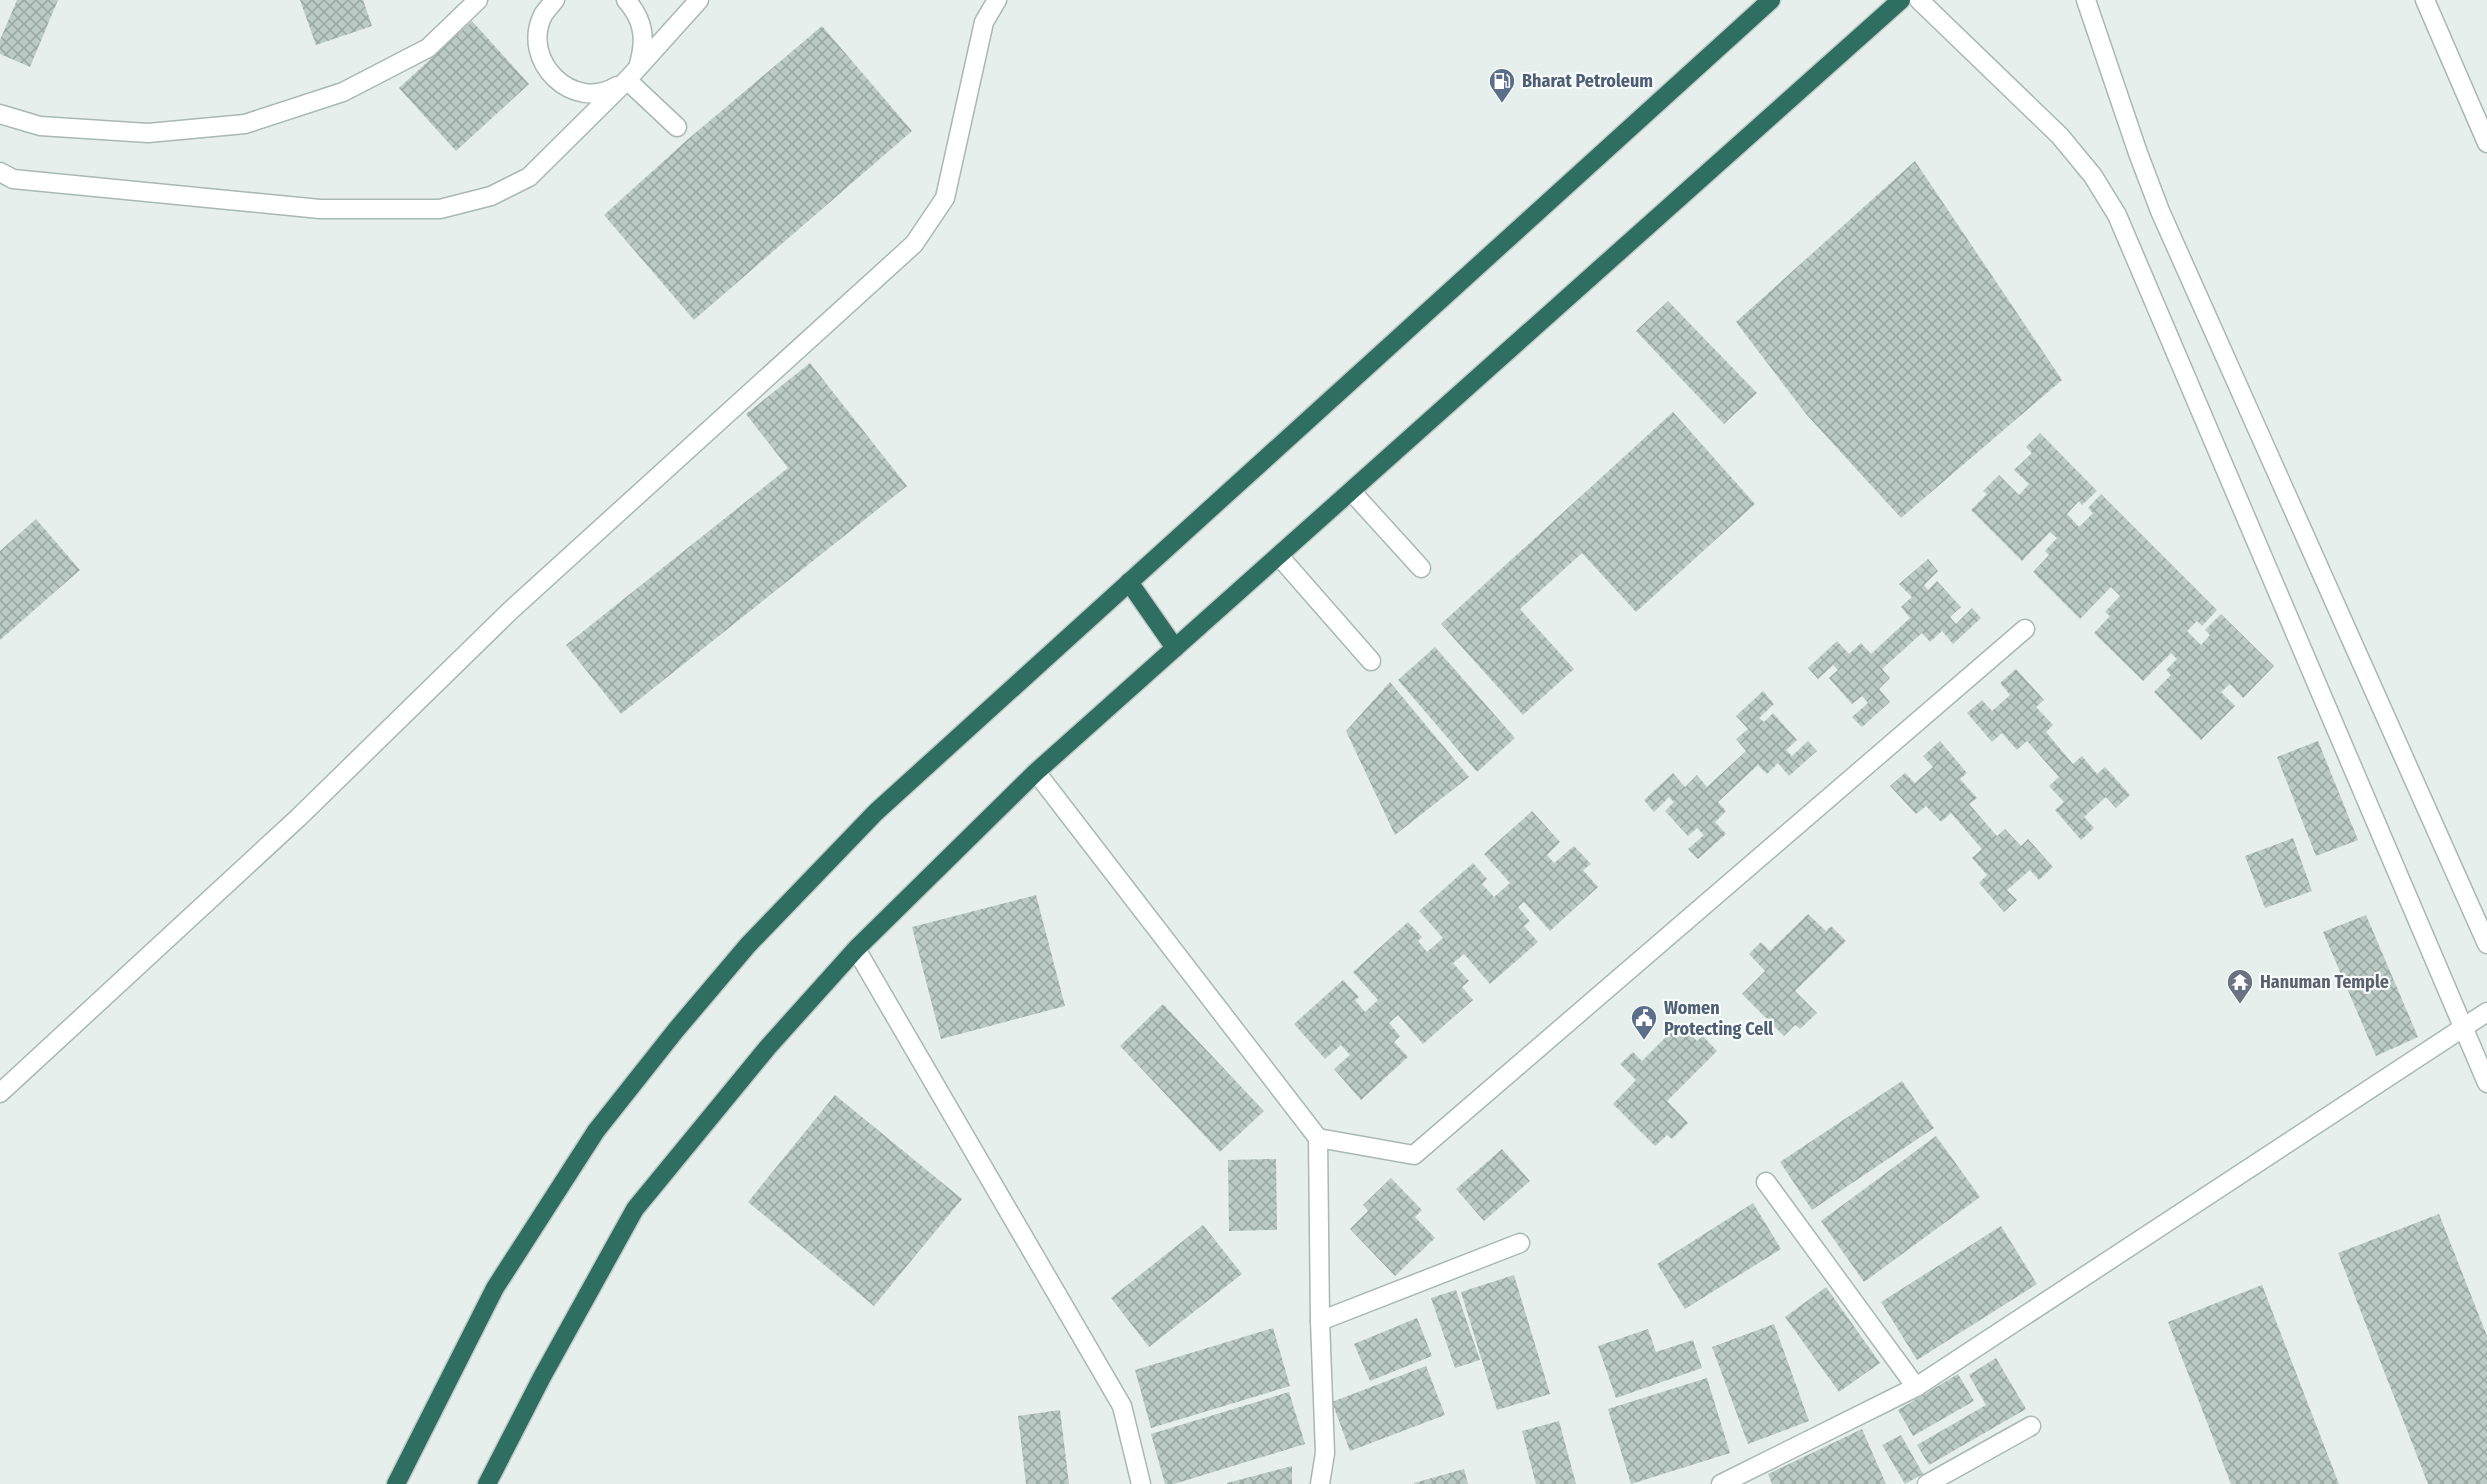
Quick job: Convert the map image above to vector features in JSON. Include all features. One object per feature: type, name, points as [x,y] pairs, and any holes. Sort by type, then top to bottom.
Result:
[{"type":"highway","points":[[396,1484],[495,1288],[596,1131],[676,1030],[748,945],[876,812],[1771,0]]},
{"type":"highway","points":[[487,1484],[542,1377],[635,1209],[768,1047],[856,949],[1036,772],[1901,0]]},
{"type":"highway","points":[[1129,582],[1175,648]]},
{"type":"street","points":[[0,114],[40,126],[148,133],[245,124],[343,92],[428,48],[478,0]]},
{"type":"street","points":[[555,0],[543,15],[538,33],[538,51],[545,69],[558,82],[574,92],[592,94],[611,90],[627,80],[638,65],[644,47],[643,28],[636,11],[626,0]]},
{"type":"street","points":[[0,172],[13,180],[320,209],[440,209],[491,196],[529,177],[627,80],[699,0]]},
{"type":"street","points":[[0,1094],[298,818],[511,610],[915,244],[945,198],[984,22],[997,0]]},
{"type":"street","points":[[1919,0],[2060,136],[2094,176],[2117,215],[2487,1083]]},
{"type":"street","points":[[2086,0],[2160,211],[2487,944]]},
{"type":"street","points":[[2425,0],[2487,143]]},
{"type":"street","points":[[627,80],[677,127]]},
{"type":"street","points":[[1351,491],[1421,568]]},
{"type":"street","points":[[1279,556],[1371,661]]},
{"type":"street","points":[[1318,1138],[1414,1155],[2025,629]]},
{"type":"street","points":[[1036,772],[1318,1138],[1320,1321],[1325,1453],[1320,1484]]},
{"type":"street","points":[[856,949],[1122,1406],[1141,1484]]},
{"type":"street","points":[[1721,1484],[1916,1387],[2487,1012]]},
{"type":"street","points":[[1766,1182],[1916,1387]]},
{"type":"street","points":[[1320,1321],[1520,1243]]},
{"type":"street","points":[[1933,1483],[2031,1426]]},
{"type":"building","points":[[17,0],[58,0],[30,67],[0,54],[0,40]]},
{"type":"building","points":[[300,0],[363,0],[372,26],[316,45]]},
{"type":"building","points":[[472,21],[529,84],[456,151],[399,88]]},
{"type":"building","points":[[822,26],[912,131],[694,320],[604,215],[687,140]]},
{"type":"building","points":[[1915,161],[2062,380],[1901,518],[1806,414],[1736,322]]},
{"type":"building","points":[[1668,301],[1757,393],[1724,424],[1636,331]]},
{"type":"building","points":[[810,363],[907,486],[621,714],[566,645],[788,468],[746,414]]},
{"type":"building","points":[[1673,412],[1755,504],[1636,612],[1582,553],[1520,609],[1574,669],[1523,715],[1441,624]]},
{"type":"building","points":[[2040,433],[2097,491],[2082,505],[2079,501],[2067,514],[2079,527],[2093,513],[2088,508],[2101,494],[2217,610],[2202,626],[2197,621],[2187,631],[2201,645],[2210,635],[2205,630],[2221,614],[2274,666],[2243,698],[2230,684],[2221,692],[2235,706],[2201,740],[2154,692],[2171,675],[2166,670],[2177,659],[2171,653],[2143,681],[2094,633],[2110,616],[2105,612],[2120,596],[2111,587],[2080,619],[2033,572],[2049,555],[2045,551],[2057,538],[2050,532],[2022,561],[1971,510],[1987,494],[1983,491],[1999,475],[2019,495],[2029,484],[2014,470],[2032,453],[2026,447]]},
{"type":"building","points":[[36,519],[80,570],[0,640],[0,551]]},
{"type":"building","points":[[1928,559],[1938,571],[1924,585],[1928,590],[1937,581],[1961,607],[1950,617],[1956,624],[1972,608],[1981,618],[1953,644],[1942,631],[1930,642],[1922,633],[1882,669],[1890,678],[1879,689],[1890,702],[1862,727],[1852,717],[1868,703],[1862,696],[1852,704],[1829,678],[1838,670],[1833,665],[1818,679],[1808,668],[1837,641],[1849,654],[1861,643],[1871,654],[1910,618],[1901,607],[1912,597],[1899,584]]},
{"type":"building","points":[[1435,647],[1515,738],[1477,772],[1398,680]]},
{"type":"building","points":[[2016,669],[2044,700],[2036,707],[2053,725],[2046,732],[2073,764],[2082,756],[2097,774],[2105,767],[2130,795],[2116,808],[2106,797],[2084,817],[2094,828],[2081,840],[2055,810],[2064,802],[2049,786],[2059,777],[2027,741],[2017,750],[2002,733],[1992,742],[1967,713],[1982,700],[1992,711],[2010,695],[2000,683]]},
{"type":"building","points":[[1390,682],[1469,777],[1395,835],[1346,731]]},
{"type":"building","points":[[1763,691],[1774,704],[1759,718],[1764,722],[1773,713],[1797,740],[1786,750],[1792,756],[1808,741],[1817,751],[1789,776],[1778,763],[1767,774],[1758,765],[1718,802],[1726,811],[1715,822],[1726,834],[1698,859],[1688,849],[1704,835],[1697,828],[1688,836],[1665,811],[1674,802],[1669,797],[1654,812],[1644,800],[1673,773],[1685,787],[1697,775],[1707,787],[1746,751],[1736,739],[1748,729],[1736,716]]},
{"type":"building","points":[[1940,741],[1967,773],[1960,779],[1977,798],[1969,804],[1997,836],[2005,829],[2021,846],[2028,839],[2053,867],[2039,880],[2030,870],[2007,890],[2017,900],[2004,912],[1979,883],[1987,875],[1972,858],[1982,849],[1951,813],[1941,822],[1926,806],[1916,814],[1890,786],[1905,773],[1915,783],[1933,767],[1923,756]]},
{"type":"building","points":[[2318,741],[2358,840],[2316,856],[2277,757]]},
{"type":"building","points":[[1532,811],[1560,842],[1547,855],[1554,863],[1574,846],[1591,864],[1583,870],[1598,887],[1550,931],[1524,902],[1518,907],[1530,921],[1524,926],[1538,942],[1490,984],[1464,954],[1453,963],[1469,981],[1462,987],[1473,1000],[1423,1044],[1398,1015],[1389,1023],[1400,1036],[1394,1042],[1408,1057],[1361,1100],[1334,1069],[1350,1055],[1341,1045],[1325,1059],[1294,1024],[1343,980],[1359,997],[1355,1000],[1365,1012],[1378,1000],[1353,972],[1408,922],[1422,937],[1418,941],[1427,952],[1443,938],[1419,911],[1473,863],[1487,879],[1482,884],[1494,897],[1510,883],[1484,854]]},
{"type":"building","points":[[2293,838],[2312,891],[2265,908],[2245,856]]},
{"type":"building","points":[[1036,895],[1065,1006],[941,1039],[912,927]]},
{"type":"building","points":[[1808,914],[1826,931],[1831,926],[1846,941],[1795,991],[1817,1013],[1800,1029],[1795,1025],[1784,1036],[1742,994],[1765,971],[1749,954],[1761,942],[1770,951]]},
{"type":"building","points":[[2366,915],[2418,1037],[2376,1056],[2323,932]]},
{"type":"building","points":[[1163,1004],[1264,1111],[1220,1152],[1120,1046]]},
{"type":"building","points":[[1680,1023],[1697,1041],[1703,1036],[1717,1051],[1667,1101],[1688,1123],[1672,1139],[1667,1135],[1655,1146],[1613,1104],[1636,1080],[1620,1064],[1633,1052],[1642,1061]]},
{"type":"building","points":[[1902,1081],[1934,1128],[1812,1210],[1780,1162]]},
{"type":"building","points":[[835,1095],[962,1199],[874,1306],[748,1202]]},
{"type":"building","points":[[1936,1136],[1980,1197],[1864,1282],[1821,1221]]},
{"type":"building","points":[[1502,1149],[1530,1181],[1484,1221],[1456,1189]]},
{"type":"building","points":[[1276,1159],[1277,1230],[1229,1231],[1228,1160]]},
{"type":"building","points":[[1391,1178],[1422,1210],[1415,1217],[1435,1238],[1395,1276],[1350,1229],[1368,1211],[1363,1205]]},
{"type":"building","points":[[1753,1203],[1781,1249],[1685,1309],[1657,1264]]},
{"type":"building","points":[[2439,1214],[2487,1336],[2487,1484],[2428,1484],[2338,1253]]},
{"type":"building","points":[[1203,1225],[1242,1274],[1149,1347],[1111,1298]]},
{"type":"building","points":[[2001,1226],[2037,1284],[1917,1360],[1881,1302]]},
{"type":"building","points":[[1514,1275],[1550,1394],[1497,1410],[1461,1292]]},
{"type":"building","points":[[2262,1285],[2339,1484],[2231,1484],[2168,1322]]},
{"type":"building","points":[[1826,1287],[1880,1363],[1839,1392],[1785,1317]]},
{"type":"building","points":[[1456,1290],[1480,1360],[1455,1368],[1431,1298]]},
{"type":"building","points":[[1417,1318],[1432,1356],[1370,1381],[1354,1344]]},
{"type":"building","points":[[1774,1324],[1809,1421],[1748,1444],[1712,1347]]},
{"type":"building","points":[[1273,1328],[1290,1386],[1151,1428],[1135,1370]]},
{"type":"building","points":[[1648,1329],[1656,1352],[1693,1340],[1702,1368],[1616,1398],[1598,1346]]},
{"type":"building","points":[[1996,1358],[2026,1409],[1929,1465],[1917,1445],[1986,1405],[1969,1375]]},
{"type":"building","points":[[1426,1366],[1445,1415],[1350,1451],[1332,1402]]},
{"type":"building","points":[[1958,1374],[1974,1401],[1913,1436],[1898,1410]]},
{"type":"building","points":[[1707,1378],[1730,1453],[1631,1484],[1608,1409]]},
{"type":"building","points":[[1289,1392],[1305,1444],[1174,1484],[1165,1484],[1151,1434]]},
{"type":"building","points":[[1060,1410],[1069,1484],[1026,1484],[1018,1416]]},
{"type":"building","points":[[1559,1421],[1576,1484],[1536,1484],[1522,1431]]},
{"type":"building","points":[[1862,1429],[1886,1484],[1772,1484],[1768,1474]]},
{"type":"building","points":[[1901,1435],[1923,1474],[1905,1484],[1882,1445]]},
{"type":"building","points":[[1292,1466],[1292,1484],[1227,1484],[1227,1483]]},
{"type":"building","points":[[1464,1469],[1468,1484],[1414,1484],[1414,1483]]},
{"type":"place","name":"Bharat Petroleum","points":[[1502,104]]},
{"type":"place","name":"Hanuman Temple","points":[[2240,1005]]},
{"type":"place","name":"Women Protecting Cell","points":[[1644,1041]]}]
